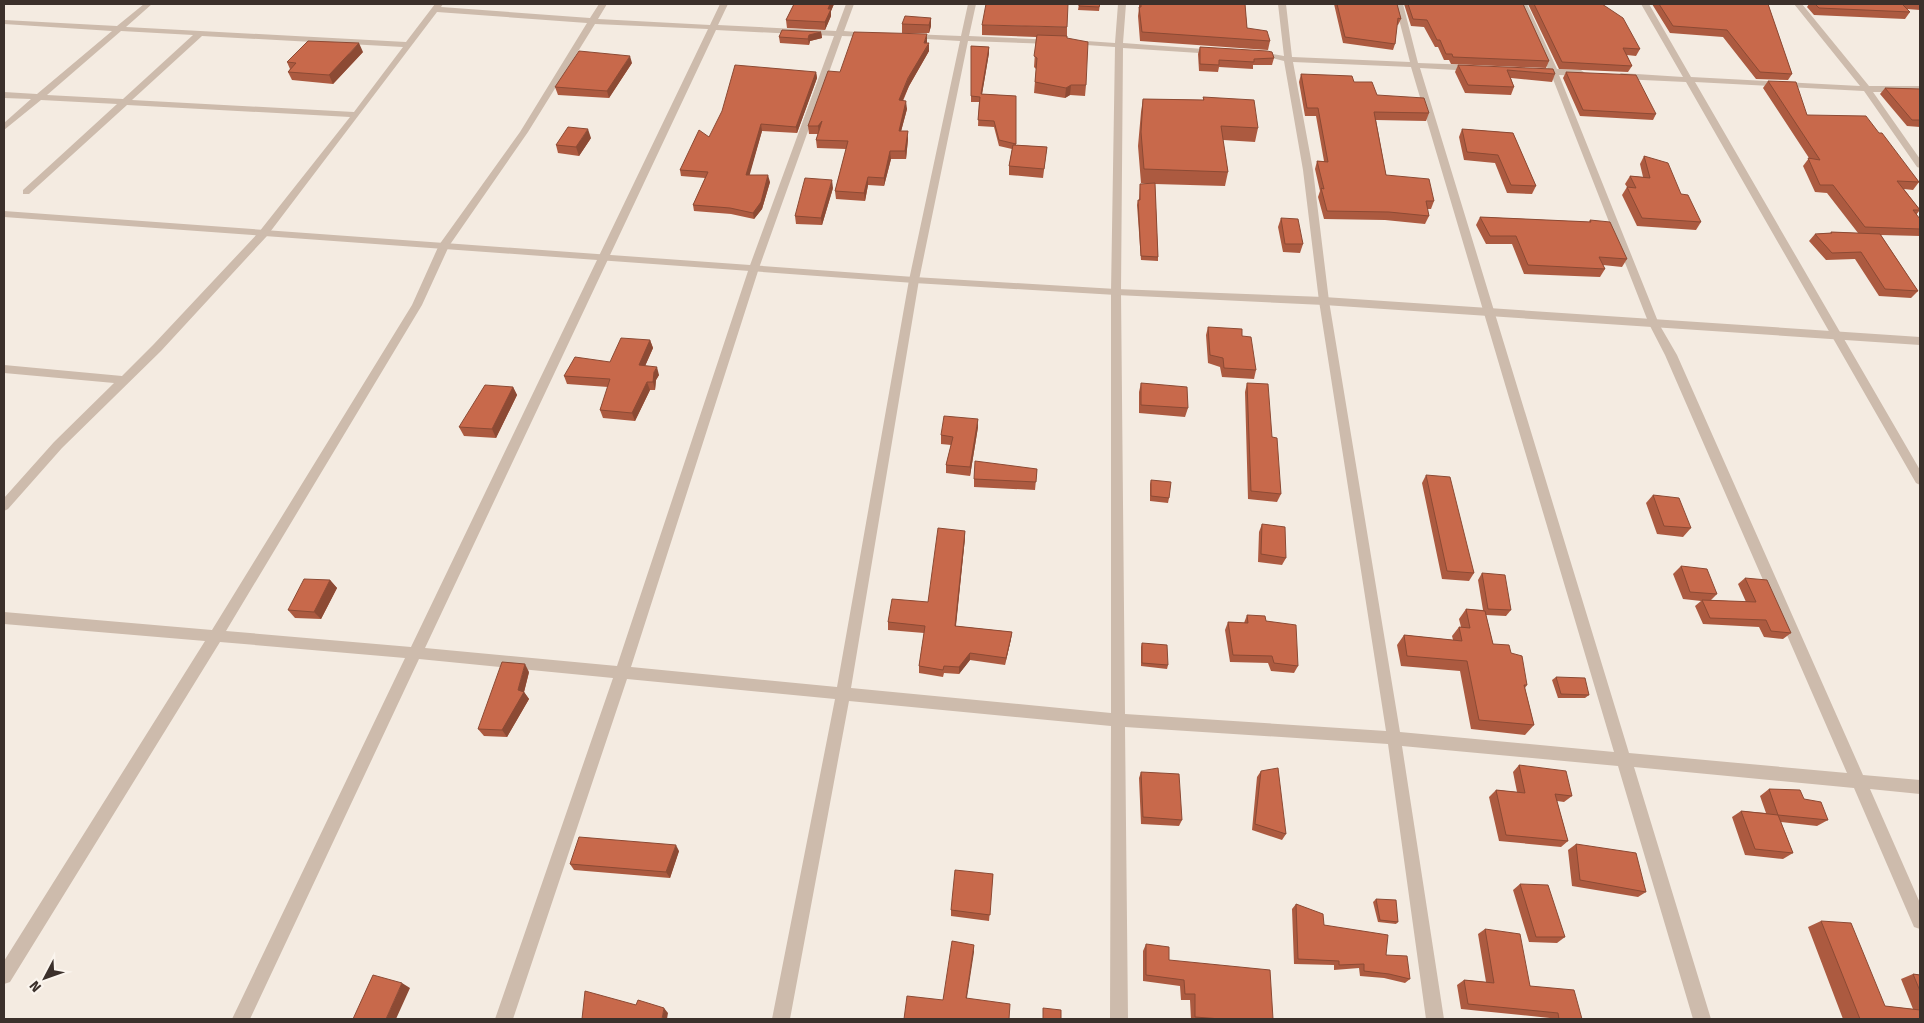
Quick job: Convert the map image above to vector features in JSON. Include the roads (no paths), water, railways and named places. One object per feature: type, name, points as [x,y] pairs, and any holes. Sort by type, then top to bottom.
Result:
[{"type":"street","points":[[4,126],[148,4]]},
{"type":"street","points":[[4,976],[216,636],[417,305],[444,245],[524,132],[602,4]]},
{"type":"street","points":[[240,1019],[724,4]]},
{"type":"street","points":[[504,1019],[622,673],[754,268],[850,4]]},
{"type":"street","points":[[782,1019],[843,694],[914,280],[972,4]]},
{"type":"street","points":[[1119,1019],[1116,292],[1119,44],[1122,4]]},
{"type":"street","points":[[1282,4],[1288,58],[1308,170],[1324,301],[1394,738],[1435,1019]]},
{"type":"street","points":[[1398,4],[1415,66],[1702,1019]]},
{"type":"street","points":[[1523,4],[1554,72],[1654,324],[1671,354],[1920,921]]},
{"type":"street","points":[[1645,4],[1920,480]]},
{"type":"street","points":[[1798,4],[1866,88],[1920,165]]},
{"type":"street","points":[[4,506],[58,445],[209,294],[263,234],[356,115],[437,6],[592,21],[879,36]]},
{"type":"street","points":[[4,22],[408,44]]},
{"type":"street","points":[[26,192],[200,33]]},
{"type":"street","points":[[898,36],[1119,44],[1227,52]]},
{"type":"street","points":[[1251,53],[1288,58],[1485,69]]},
{"type":"street","points":[[1524,70],[1591,74]]},
{"type":"street","points":[[1610,75],[1920,89]]},
{"type":"street","points":[[4,95],[356,115]]},
{"type":"street","points":[[4,214],[914,280],[1116,292],[1324,301],[1920,341]]},
{"type":"street","points":[[4,369],[123,380]]},
{"type":"street","points":[[4,618],[414,653],[1118,720],[1394,738],[1920,786]]}]
